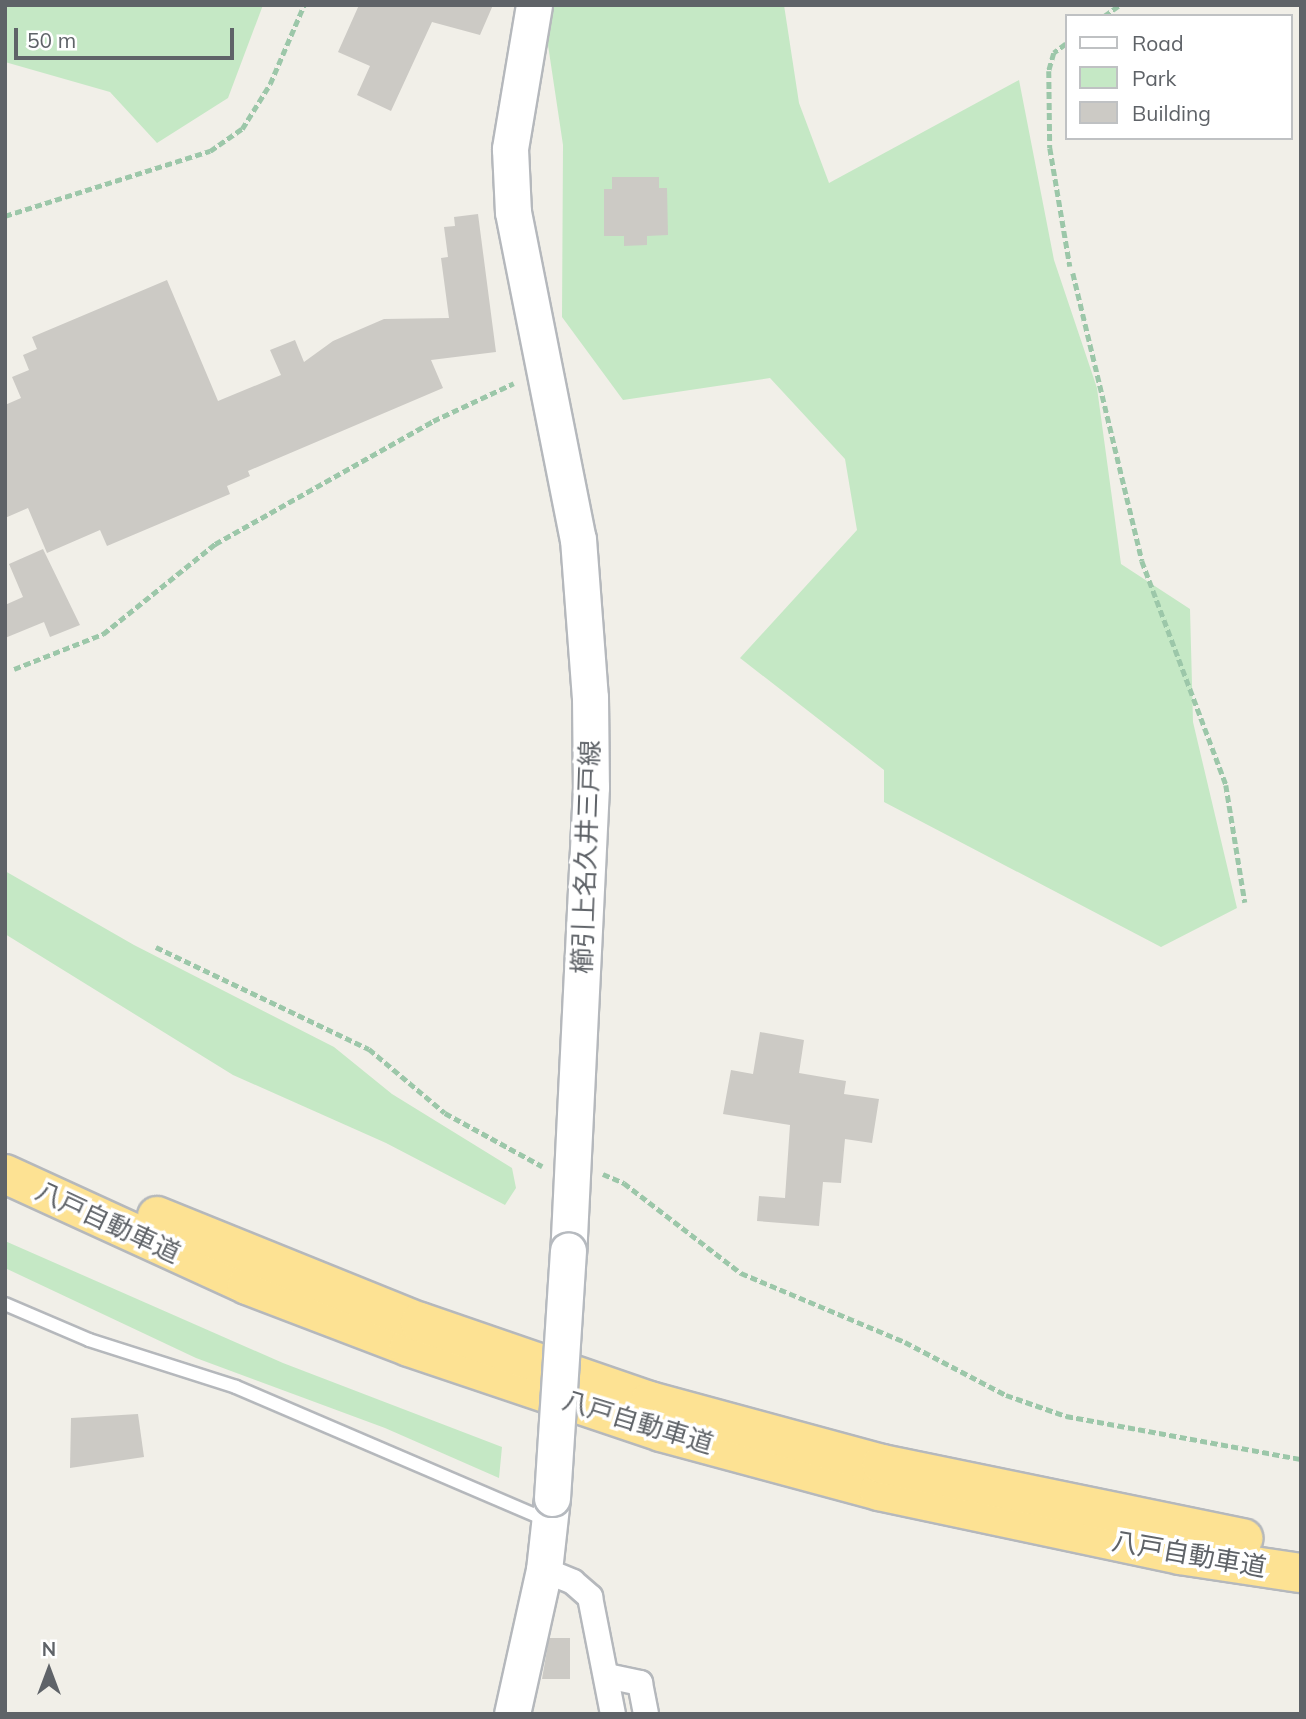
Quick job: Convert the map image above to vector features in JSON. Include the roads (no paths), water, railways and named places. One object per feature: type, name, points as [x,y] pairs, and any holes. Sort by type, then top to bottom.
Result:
[{"type":"highway","name":"八戸自動車道","points":[[5,1146],[257,1259],[421,1322],[650,1401],[882,1464],[1197,1531],[1301,1546]]},
{"type":"highway","name":"八戸自動車道","points":[[5,1174],[260,1290],[661,1432],[879,1491],[1180,1555],[1301,1573]]},
{"type":"main road","name":"櫛引上名久井三戸線","points":[[512,1714],[544,1570],[551,1510],[568,1251],[591,787],[590,697],[578,539],[517,237],[510,149],[534,5]]},
{"type":"street","points":[[544,1570],[573,1582],[590,1597],[613,1714]]},
{"type":"street","points":[[607,1676],[640,1683],[646,1714]]},
{"type":"lane","points":[[5,1304],[89,1340],[236,1387],[551,1510]]}]
